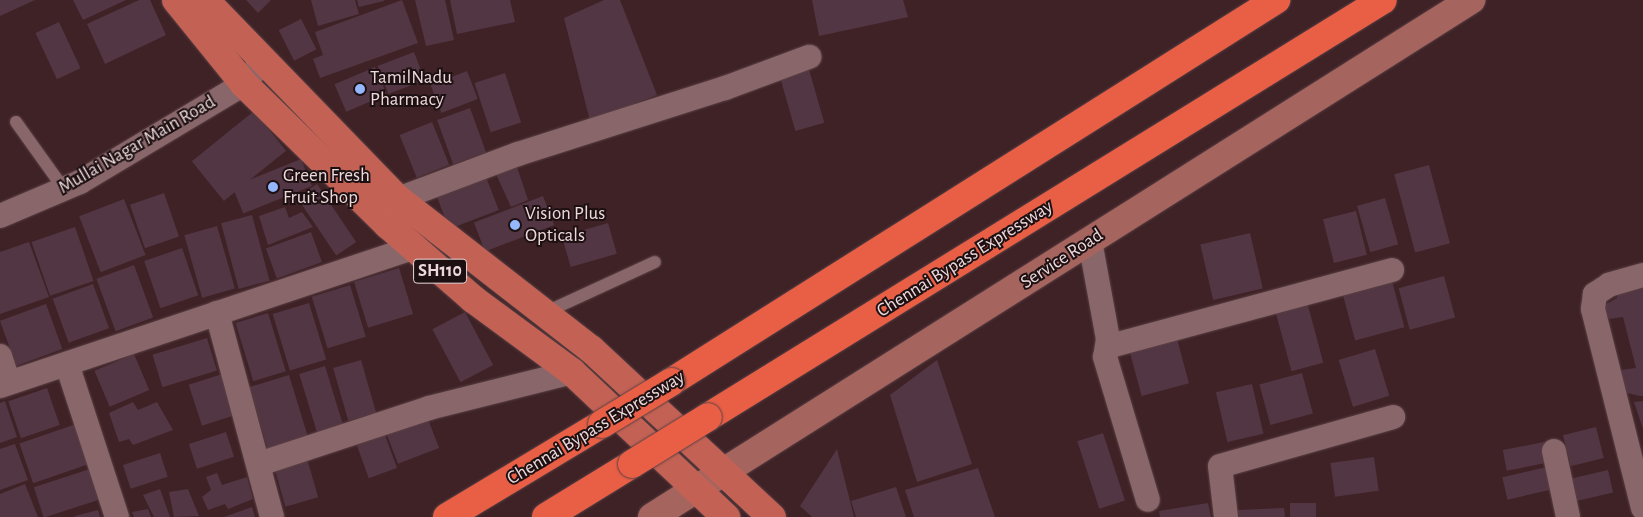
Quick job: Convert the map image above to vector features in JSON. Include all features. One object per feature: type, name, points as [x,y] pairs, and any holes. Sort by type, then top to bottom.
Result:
[{"type":"highway","name":"Chennai Bypass Expressway","points":[[447,517],[671,382],[1276,0]]},
{"type":"highway","name":"Chennai Bypass Expressway","points":[[546,517],[1383,0]]},
{"type":"main road","name":"SH110","points":[[176,0],[244,84],[413,248],[572,372],[726,517]]},
{"type":"main road","name":"SH110","points":[[205,0],[398,199],[544,313],[729,472],[772,517]]},
{"type":"street","name":"Service Road","points":[[652,517],[729,472],[1471,0]]},
{"type":"street","points":[[398,199],[518,154],[726,88],[809,57]]},
{"type":"street","name":"Mullai Nagar Main Road","points":[[0,216],[64,189],[244,84],[264,59]]},
{"type":"street","points":[[1090,241],[1108,339],[1105,358],[1148,500]]},
{"type":"street","points":[[0,356],[5,385],[413,248]]},
{"type":"street","points":[[1108,339],[1114,345],[1392,270]]},
{"type":"street","points":[[1643,275],[1609,285],[1595,294],[1593,310],[1643,508]]},
{"type":"street","points":[[217,314],[272,517]]},
{"type":"street","points":[[67,364],[118,517]]},
{"type":"street","points":[[259,464],[429,408],[572,372]]},
{"type":"street","points":[[1226,517],[1220,466],[1393,417]]},
{"type":"street","points":[[1554,451],[1568,517]]},
{"type":"lane","points":[[16,122],[64,189]]},
{"type":"lane","points":[[544,313],[655,262]]},
{"type":"building","points":[[0,0],[35,0],[0,16]]},
{"type":"building","points":[[73,0],[126,0],[83,20]]},
{"type":"building","points":[[139,0],[150,0],[166,35],[105,64],[87,24]]},
{"type":"building","points":[[246,0],[271,0],[258,13]]},
{"type":"building","points":[[311,0],[355,0],[359,14],[318,26]]},
{"type":"building","points":[[357,0],[384,0],[384,1],[359,7]]},
{"type":"building","points":[[402,0],[418,43],[320,78],[313,59],[323,55],[315,32]]},
{"type":"building","points":[[415,0],[445,0],[454,40],[426,46]]},
{"type":"building","points":[[450,0],[510,0],[515,22],[457,34]]},
{"type":"building","points":[[604,0],[620,0],[657,95],[590,121],[564,18]]},
{"type":"building","points":[[812,0],[903,0],[908,17],[819,36]]},
{"type":"building","points":[[301,19],[316,49],[294,61],[279,30]]},
{"type":"building","points":[[59,22],[81,68],[57,79],[35,33]]},
{"type":"building","points":[[414,52],[425,80],[388,94],[378,66]]},
{"type":"building","points":[[808,66],[824,123],[795,131],[779,74]]},
{"type":"building","name":"TamilNadu Pharmacy","points":[[375,67],[387,95],[346,112],[334,84]]},
{"type":"building","points":[[467,71],[478,99],[441,113],[431,85]]},
{"type":"building","points":[[505,73],[521,122],[491,132],[475,83]]},
{"type":"building","points":[[470,108],[486,152],[453,164],[437,120]]},
{"type":"building","points":[[254,111],[286,151],[224,201],[192,161]]},
{"type":"building","points":[[432,122],[449,165],[417,178],[400,135]]},
{"type":"building","name":"Green Fresh Fruit Shop","points":[[301,159],[312,186],[243,214],[232,187]]},
{"type":"building","points":[[1429,165],[1450,243],[1415,253],[1394,174]]},
{"type":"building","points":[[517,167],[528,200],[511,207],[495,172]]},
{"type":"building","points":[[483,169],[499,210],[449,229],[434,188]]},
{"type":"building","points":[[317,184],[356,242],[336,255],[297,197]]},
{"type":"building","points":[[164,193],[179,236],[145,248],[130,205]]},
{"type":"building","name":"Vision Plus Opticals","points":[[543,196],[554,225],[485,251],[474,223]]},
{"type":"building","points":[[1385,198],[1398,244],[1370,252],[1357,206]]},
{"type":"building","points":[[124,199],[146,255],[101,272],[79,216]]},
{"type":"building","points":[[285,207],[289,218],[302,212],[313,227],[268,245],[259,216]]},
{"type":"building","points":[[1356,211],[1367,255],[1334,263],[1323,219]]},
{"type":"building","points":[[252,215],[270,281],[239,289],[221,223]]},
{"type":"building","points":[[608,223],[617,254],[571,267],[562,236]]},
{"type":"building","points":[[217,226],[235,288],[202,298],[184,235]]},
{"type":"building","points":[[75,227],[94,281],[50,296],[32,242]]},
{"type":"building","points":[[311,232],[322,262],[277,278],[266,248]]},
{"type":"building","points":[[1250,233],[1263,289],[1213,300],[1200,244]]},
{"type":"building","points":[[29,242],[49,297],[0,314],[0,252]]},
{"type":"building","points":[[182,248],[198,295],[160,308],[144,261]]},
{"type":"building","points":[[134,265],[153,318],[116,331],[96,279]]},
{"type":"building","points":[[399,268],[413,314],[368,328],[354,282]]},
{"type":"building","points":[[1444,276],[1455,318],[1410,330],[1399,288]]},
{"type":"building","points":[[1392,281],[1404,327],[1355,341],[1343,294]]},
{"type":"building","points":[[1643,281],[1643,396],[1640,396],[1627,393],[1620,370],[1636,368],[1623,317],[1609,319],[1603,306],[1617,298],[1618,287]]},
{"type":"building","points":[[93,284],[109,328],[69,343],[53,299]]},
{"type":"building","points":[[350,285],[366,337],[328,348],[312,297]]},
{"type":"building","points":[[1306,298],[1323,363],[1291,371],[1274,307]]},
{"type":"building","points":[[309,303],[326,359],[290,371],[273,314]]},
{"type":"building","points":[[46,304],[62,349],[16,366],[0,321]]},
{"type":"building","points":[[465,312],[493,365],[460,382],[432,329]]},
{"type":"building","points":[[268,313],[286,371],[253,381],[235,323]]},
{"type":"building","points":[[1176,335],[1189,383],[1142,396],[1129,348]]},
{"type":"building","points":[[207,338],[217,371],[162,387],[152,355]]},
{"type":"building","points":[[1375,349],[1389,396],[1353,407],[1339,360]]},
{"type":"building","points":[[134,354],[149,390],[110,407],[94,371]]},
{"type":"building","points":[[361,360],[376,413],[348,421],[333,368]]},
{"type":"building","points":[[937,360],[972,464],[917,482],[890,395]]},
{"type":"building","points":[[325,366],[343,425],[317,433],[299,374]]},
{"type":"building","points":[[1302,373],[1313,414],[1270,425],[1259,384]]},
{"type":"building","points":[[222,374],[235,415],[202,426],[189,385]]},
{"type":"building","points":[[289,375],[308,438],[268,450],[249,387]]},
{"type":"building","points":[[1252,384],[1263,434],[1227,442],[1216,392]]},
{"type":"building","points":[[47,388],[60,425],[21,438],[8,401]]},
{"type":"building","points":[[5,401],[17,437],[0,443],[0,403]]},
{"type":"building","points":[[1643,401],[1643,429],[1634,402]]},
{"type":"building","points":[[133,402],[138,410],[157,402],[173,430],[133,445],[129,439],[119,442],[109,413]]},
{"type":"building","points":[[428,419],[439,448],[398,464],[387,435]]},
{"type":"building","points":[[79,423],[93,463],[33,483],[19,444]]},
{"type":"building","points":[[1596,427],[1604,458],[1571,466],[1563,435]]},
{"type":"building","points":[[226,432],[234,457],[197,469],[189,444]]},
{"type":"building","points":[[1103,433],[1125,501],[1099,509],[1077,441]]},
{"type":"building","points":[[385,435],[397,468],[369,478],[357,445]]},
{"type":"building","points":[[1544,442],[1548,463],[1507,471],[1503,450]]},
{"type":"building","points":[[15,444],[28,480],[0,490],[0,449]]},
{"type":"building","points":[[837,449],[854,517],[812,517],[800,506]]},
{"type":"building","points":[[160,453],[168,477],[131,489],[123,465]]},
{"type":"building","points":[[306,455],[318,497],[285,507],[273,464]]},
{"type":"building","points":[[1374,457],[1379,491],[1335,497],[1330,463]]},
{"type":"building","points":[[1551,466],[1556,488],[1507,500],[1502,477]]},
{"type":"building","points":[[978,468],[995,517],[914,517],[905,490]]},
{"type":"building","points":[[90,469],[100,499],[44,517],[34,487]]},
{"type":"building","points":[[1608,470],[1613,492],[1573,502],[1568,479]]},
{"type":"building","points":[[217,473],[222,485],[247,477],[253,499],[228,509],[225,504],[208,510],[202,497],[211,490],[206,477]]},
{"type":"building","points":[[25,484],[38,517],[0,517],[0,494]]},
{"type":"building","points":[[896,487],[906,517],[856,517],[851,501]]},
{"type":"building","points":[[160,489],[170,517],[154,517],[143,495]]},
{"type":"building","points":[[188,489],[199,516],[174,517],[169,492]]},
{"type":"building","points":[[1208,503],[1211,517],[1160,517],[1159,511]]},
{"type":"building","points":[[1290,503],[1316,503],[1316,517],[1290,517]]},
{"type":"building","points":[[252,507],[255,517],[224,517]]},
{"type":"building","points":[[1284,508],[1285,517],[1239,517],[1238,510]]},
{"type":"building","points":[[148,509],[151,517],[134,517],[132,512]]},
{"type":"building","points":[[98,510],[100,517],[75,517],[75,516]]},
{"type":"place","name":"TamilNadu Pharmacy","points":[[360,89]]},
{"type":"place","name":"Green Fresh Fruit Shop","points":[[273,187]]},
{"type":"place","name":"Vision Plus Opticals","points":[[515,225]]}]
